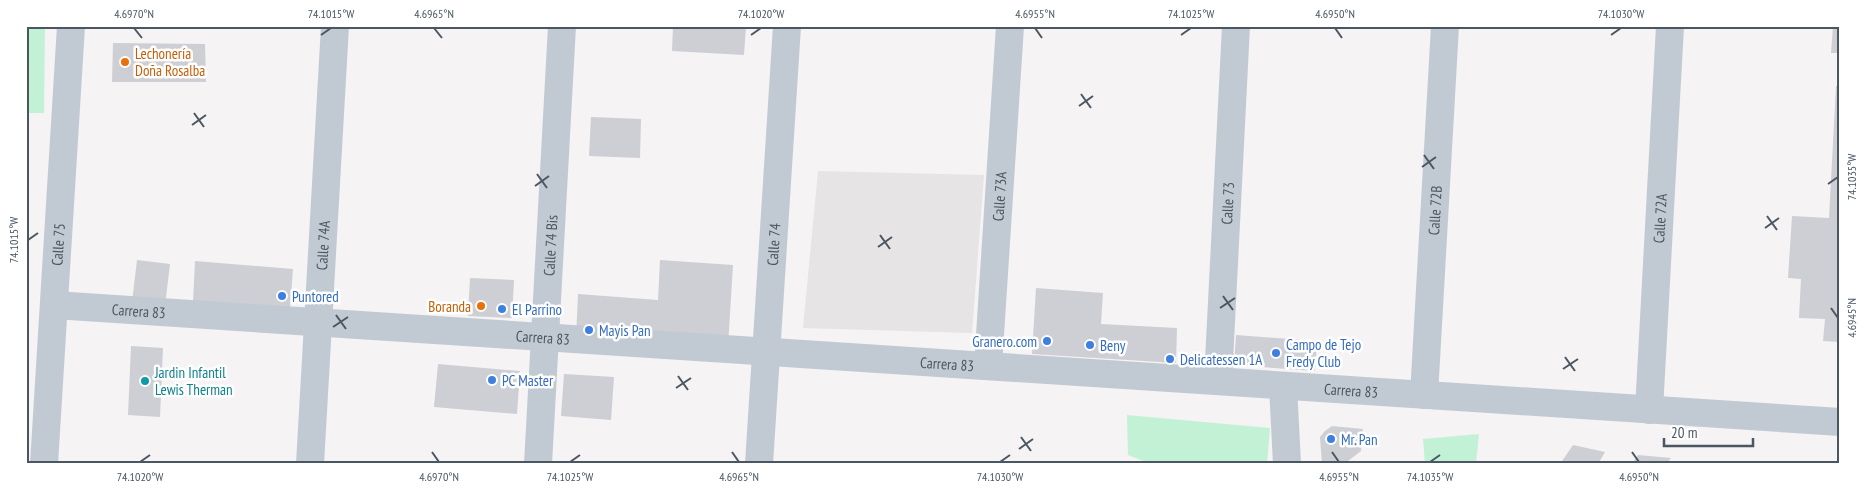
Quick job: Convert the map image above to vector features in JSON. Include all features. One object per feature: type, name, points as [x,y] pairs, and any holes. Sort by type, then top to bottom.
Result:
[{"type":"street","name":"Calle 75","points":[[44,464],[71,26]]},
{"type":"street","name":"Calle 74A","points":[[310,464],[335,26]]},
{"type":"street","name":"Calle 74 Bis","points":[[538,464],[562,26]]},
{"type":"street","name":"Calle 74","points":[[759,464],[787,26]]},
{"type":"street","name":"Calle 73A","points":[[988,366],[1010,26]]},
{"type":"street","name":"Calle 73","points":[[1218,381],[1236,26]]},
{"type":"street","name":"Calle 72B","points":[[1424,395],[1444,26]]},
{"type":"street","name":"Calle 72A","points":[[1649,410],[1670,26]]},
{"type":"street","name":"Carrera 83","points":[[54,305],[1840,422]]},
{"type":"street","points":[[1283,386],[1287,464]]},
{"type":"shaded area","points":[[818,171],[984,175],[972,333],[803,328]]},
{"type":"green space","points":[[26,26],[45,26],[44,113],[26,113]]},
{"type":"green space","points":[[1127,415],[1270,428],[1267,464],[1151,464],[1128,455]]},
{"type":"green space","points":[[1479,434],[1476,464],[1425,464],[1423,439]]},
{"type":"building","points":[[673,26],[746,26],[744,55],[672,51]]},
{"type":"building","points":[[1833,26],[1840,26],[1840,53],[1831,53]]},
{"type":"building","points":[[113,43],[205,44],[206,82],[112,82]]},
{"type":"building","points":[[1836,86],[1840,86],[1840,342],[1823,341],[1825,319],[1799,318],[1801,279],[1788,278],[1792,216],[1829,218]]},
{"type":"building","points":[[591,117],[641,119],[640,158],[589,156]]},
{"type":"building","points":[[137,260],[170,264],[165,306],[132,302]]},
{"type":"building","points":[[660,260],[733,265],[728,346],[576,337],[578,294],[658,300]]},
{"type":"building","points":[[195,261],[293,269],[290,309],[193,302]]},
{"type":"building","points":[[470,278],[514,280],[512,318],[468,316]]},
{"type":"building","points":[[1036,288],[1103,293],[1101,324],[1177,328],[1176,363],[1032,354]]},
{"type":"building","name":"Campo de Tejo Fredy Club","points":[[1236,335],[1317,341],[1315,371],[1234,365]]},
{"type":"building","name":"Jardin Infantil Lewis Therman","points":[[131,346],[163,348],[160,417],[128,415]]},
{"type":"building","points":[[438,364],[520,371],[517,414],[434,407]]},
{"type":"building","points":[[564,374],[614,377],[611,420],[561,416]]},
{"type":"building","points":[[1332,426],[1363,429],[1361,451],[1344,464],[1322,464],[1320,437]]},
{"type":"building","points":[[1573,445],[1605,452],[1598,464],[1560,464]]},
{"type":"building","points":[[1638,455],[1671,458],[1666,464],[1632,464]]},
{"type":"place","name":"Lechonería Doña Rosalba","points":[[125,62]]},
{"type":"place","name":"Puntored","points":[[282,296]]},
{"type":"place","name":"Boranda","points":[[481,306]]},
{"type":"place","name":"El Parrino","points":[[502,309]]},
{"type":"place","name":"Mayis Pan","points":[[589,330]]},
{"type":"place","name":"Granero.com","points":[[1047,341]]},
{"type":"place","name":"Beny","points":[[1090,345]]},
{"type":"place","name":"Campo de Tejo Fredy Club","points":[[1276,353]]},
{"type":"place","name":"Delicatessen 1A","points":[[1170,359]]},
{"type":"place","name":"PC Master","points":[[492,380]]},
{"type":"place","name":"Jardin Infantil Lewis Therman","points":[[145,381]]},
{"type":"place","name":"Mr. Pan","points":[[1331,439]]}]
